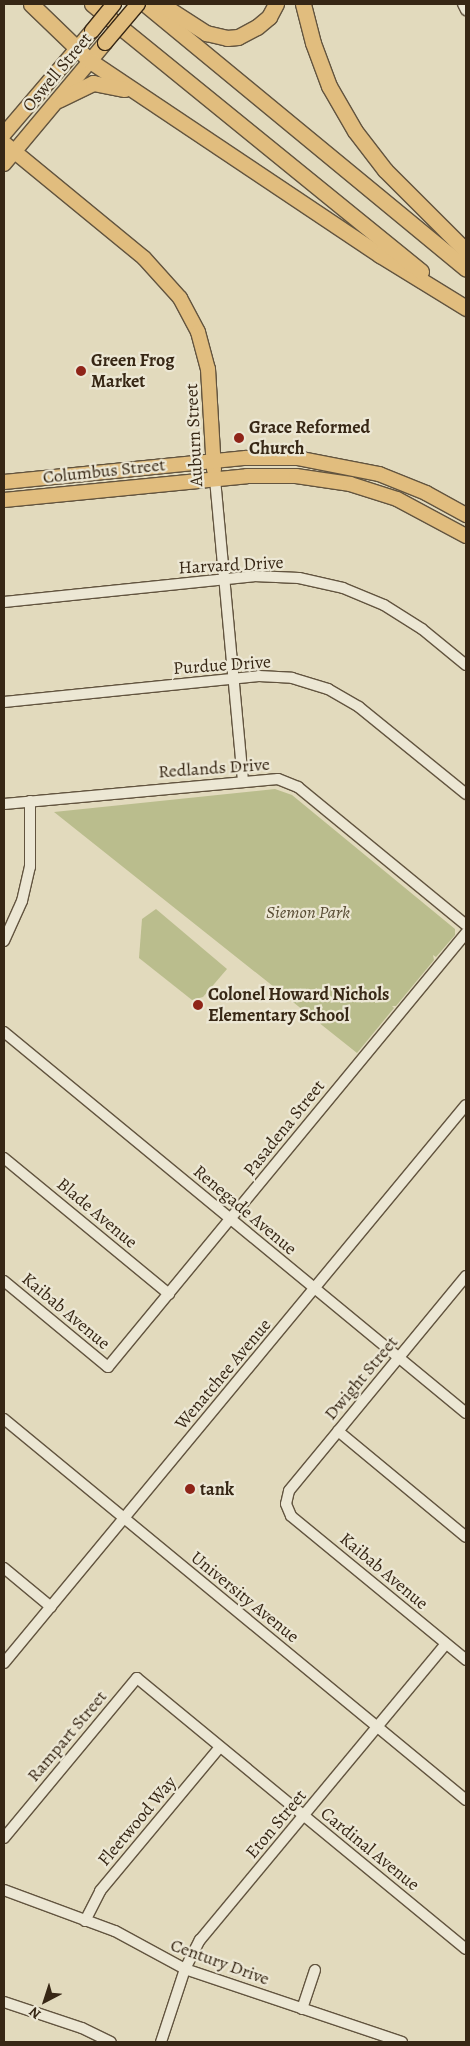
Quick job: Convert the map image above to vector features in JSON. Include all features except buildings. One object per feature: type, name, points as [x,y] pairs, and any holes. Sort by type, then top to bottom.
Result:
[{"type":"highway","points":[[31,4],[90,61],[380,255],[466,308]]},
{"type":"highway","points":[[92,4],[466,308]]},
{"type":"highway","points":[[145,4],[466,270]]},
{"type":"highway","points":[[161,4],[206,33],[227,38],[238,37],[257,27],[269,17],[276,4]]},
{"type":"highway","points":[[304,4],[313,43],[329,86],[354,131],[385,170],[466,251]]},
{"type":"highway","points":[[58,100],[93,83],[140,95]]},
{"type":"main road","name":"Oswell Street","points":[[4,134],[114,4]]},
{"type":"main road","name":"Oswell Street","points":[[4,164],[9,147],[58,100],[138,4]]},
{"type":"main road","name":"Auburn Street","points":[[9,147],[147,261],[180,298],[198,332],[208,369],[215,478]]},
{"type":"main road","name":"Columbus Street","points":[[4,482],[214,461],[297,458],[354,467],[403,482],[466,515]]},
{"type":"main road","name":"Columbus Street","points":[[4,500],[215,478],[287,476],[350,484],[419,508],[466,536]]},
{"type":"street","points":[[463,4],[466,10]]},
{"type":"street","name":"Auburn Street","points":[[215,478],[222,579],[242,780]]},
{"type":"street","name":"Harvard Drive","points":[[4,602],[222,579],[284,577],[343,588],[404,616],[466,665]]},
{"type":"street","name":"Purdue Drive","points":[[4,702],[232,679],[284,677],[328,689],[359,707],[466,794]]},
{"type":"street","name":"Redlands Drive","points":[[4,804],[242,780],[278,779],[298,787],[466,925]]},
{"type":"street","points":[[4,941],[7,926],[22,901],[30,867],[30,802]]},
{"type":"street","name":"Pasadena Street","points":[[108,1367],[466,933]]},
{"type":"street","name":"Renegade Avenue","points":[[4,1032],[466,1413]]},
{"type":"street","name":"Wenatchee Avenue","points":[[4,1664],[466,1105]]},
{"type":"street","name":"Blade Avenue","points":[[4,1158],[169,1294]]},
{"type":"street","name":"Kaibab Avenue","points":[[4,1281],[108,1367]]},
{"type":"street","name":"Dwight Street","points":[[286,1504],[289,1491],[399,1357],[464,1283]]},
{"type":"street","name":"University Avenue","points":[[4,1419],[466,1800]]},
{"type":"street","points":[[338,1431],[466,1537]]},
{"type":"street","name":"Kaibab Avenue","points":[[286,1504],[291,1516],[466,1660]]},
{"type":"street","points":[[4,1568],[51,1607]]},
{"type":"street","name":"Eton Street","points":[[161,2042],[185,1970],[200,1940],[446,1644]]},
{"type":"street","name":"Cardinal Avenue","points":[[137,1678],[466,1949]]},
{"type":"street","name":"Rampart Street","points":[[4,1838],[137,1678]]},
{"type":"street","name":"Fleetwood Way","points":[[86,1920],[100,1891],[220,1747]]},
{"type":"street","name":"Century Drive","points":[[4,1890],[115,1931],[185,1970],[402,2042]]},
{"type":"street","points":[[302,2009],[315,1970]]},
{"type":"street","points":[[4,2002],[82,2028],[111,2042]]},
{"type":"green space","name":"Siemon Park","points":[[275,789],[292,795],[455,929],[455,935],[436,957],[433,955],[434,960],[396,1006],[392,1006],[394,1008],[357,1053],[54,812]]},
{"type":"green space","points":[[156,909],[227,969],[203,997],[192,1000],[139,958],[142,919]]},
{"type":"place","name":"Green Frog Market","points":[[81,371]]},
{"type":"place","name":"Grace Reformed Church","points":[[239,438]]},
{"type":"place","name":"Colonel Howard Nichols Elementary School","points":[[198,1005]]},
{"type":"place","name":"tank","points":[[190,1489]]}]
